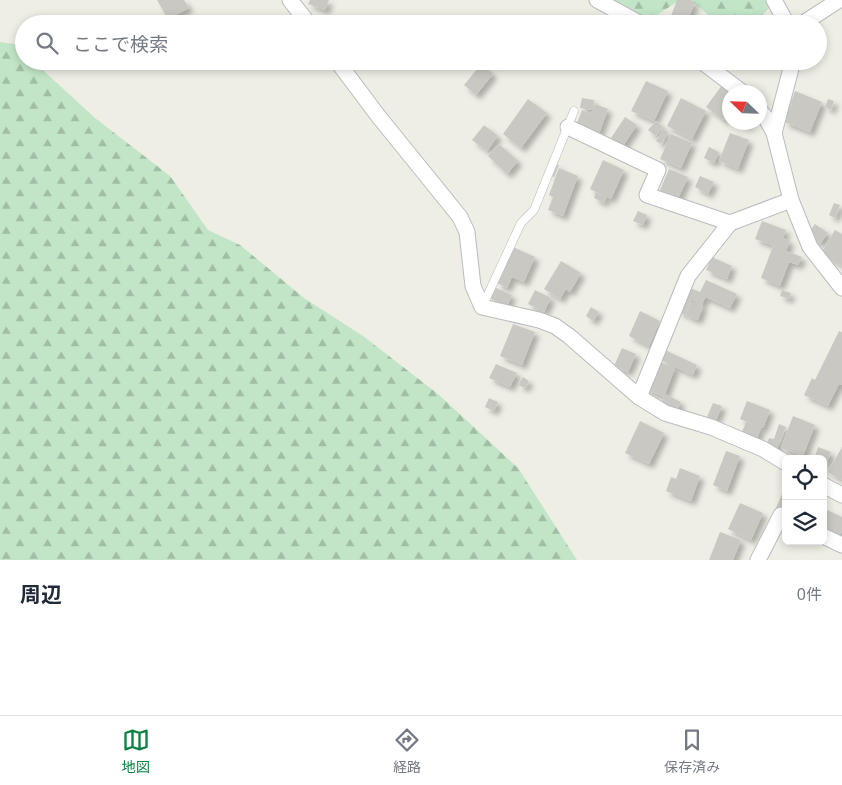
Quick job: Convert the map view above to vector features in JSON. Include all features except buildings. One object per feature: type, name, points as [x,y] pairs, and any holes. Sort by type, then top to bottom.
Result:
[{"type":"street","points":[[290,0],[302,15]]},
{"type":"street","points":[[597,0],[624,15]]},
{"type":"street","points":[[774,0],[782,15]]},
{"type":"street","points":[[816,15],[839,0]]},
{"type":"street","points":[[344,70],[379,117],[460,217],[466,232],[473,286],[482,307],[539,320],[555,326],[570,336],[639,397],[665,413],[710,427],[763,449],[782,461]]},
{"type":"street","points":[[713,70],[733,85]]},
{"type":"street","points":[[774,133],[791,70]]},
{"type":"street","points":[[767,120],[774,133],[791,200],[810,247],[842,288]]},
{"type":"street","points":[[568,127],[658,170],[647,195],[730,223]]},
{"type":"street","points":[[639,397],[688,276],[730,223],[791,200]]},
{"type":"street","points":[[827,487],[842,496]]},
{"type":"street","points":[[758,560],[782,515]]},
{"type":"street","points":[[827,538],[842,545]]},
{"type":"lane","points":[[482,307],[521,223],[534,210],[574,111]]},
{"type":"green space","points":[[610,0],[680,0],[657,15],[635,15]]},
{"type":"green space","points":[[690,0],[769,0],[773,4],[763,15],[709,15]]},
{"type":"green space","points":[[0,42],[15,45],[15,70],[43,70],[95,118],[170,176],[208,230],[240,245],[304,298],[363,336],[438,394],[518,468],[577,560],[0,560]]}]
